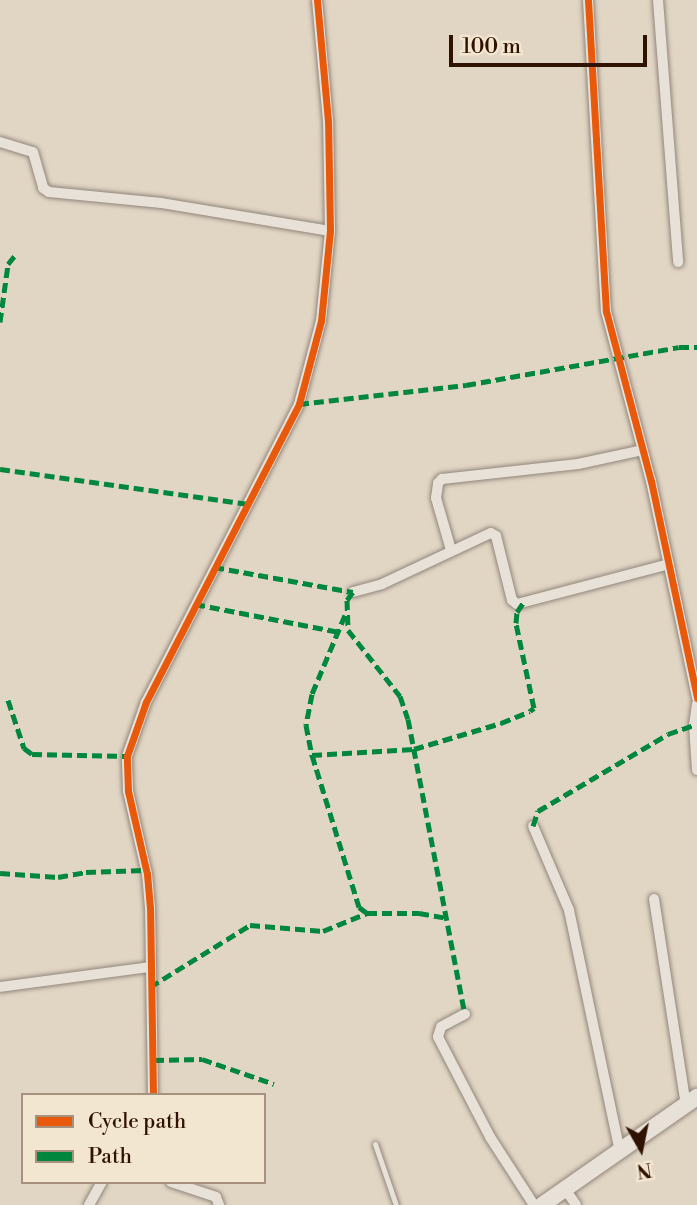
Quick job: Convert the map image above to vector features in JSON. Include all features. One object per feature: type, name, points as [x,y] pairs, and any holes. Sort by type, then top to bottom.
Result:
[{"type":"main road","points":[[542,1205],[692,1101]]},
{"type":"street","points":[[153,1093],[147,874],[126,772],[130,741],[158,678],[299,404],[321,321],[330,231],[328,121],[317,0]]},
{"type":"street","points":[[588,0],[606,311],[643,450],[697,698]]},
{"type":"street","points":[[658,0],[678,262]]},
{"type":"street","points":[[0,142],[33,152],[43,188],[49,192],[161,202],[330,231]]},
{"type":"street","points":[[452,550],[436,498],[438,483],[442,479],[565,466],[643,450]]},
{"type":"street","points":[[353,592],[382,584],[491,533],[496,536],[512,600],[517,604],[669,564]]},
{"type":"street","points":[[697,704],[694,725],[697,770]]},
{"type":"street","points":[[533,826],[569,910],[620,1151]]},
{"type":"street","points":[[654,898],[692,1101]]},
{"type":"street","points":[[0,987],[150,967]]},
{"type":"street","points":[[465,1014],[441,1027],[438,1037],[490,1137],[534,1205]]},
{"type":"street","points":[[89,1205],[101,1184]]},
{"type":"street","points":[[178,1184],[216,1197],[219,1205]]},
{"type":"street","points":[[565,1189],[576,1205]]},
{"type":"lane","points":[[375,1144],[397,1205]]},
{"type":"marked path","points":[[0,322],[8,264],[16,254]]},
{"type":"marked path","points":[[299,404],[466,385],[679,347],[697,347]]},
{"type":"marked path","points":[[0,469],[249,504]]},
{"type":"marked path","points":[[214,567],[353,592],[347,600],[348,630],[400,696],[408,719],[465,1014]]},
{"type":"marked path","points":[[345,615],[312,694],[306,725],[312,755],[414,749],[501,723],[530,711],[534,708],[516,623],[517,612],[523,603]]},
{"type":"marked path","points":[[195,604],[339,632]]},
{"type":"marked path","points":[[8,700],[24,748],[32,754],[127,756]]},
{"type":"marked path","points":[[533,826],[538,811],[668,734],[694,725]]},
{"type":"marked path","points":[[312,755],[359,907],[367,913],[419,913],[447,918]]},
{"type":"marked path","points":[[0,873],[58,877],[86,872],[145,870]]},
{"type":"marked path","points":[[150,987],[250,925],[323,931],[367,913]]},
{"type":"marked path","points":[[154,1060],[202,1059],[274,1084]]},
{"type":"cycle path","points":[[153,1093],[150,908],[147,874],[128,791],[127,756],[146,702],[299,404],[321,321],[330,231],[328,121],[317,0]]},
{"type":"cycle path","points":[[588,0],[606,311],[651,481],[697,698]]}]
